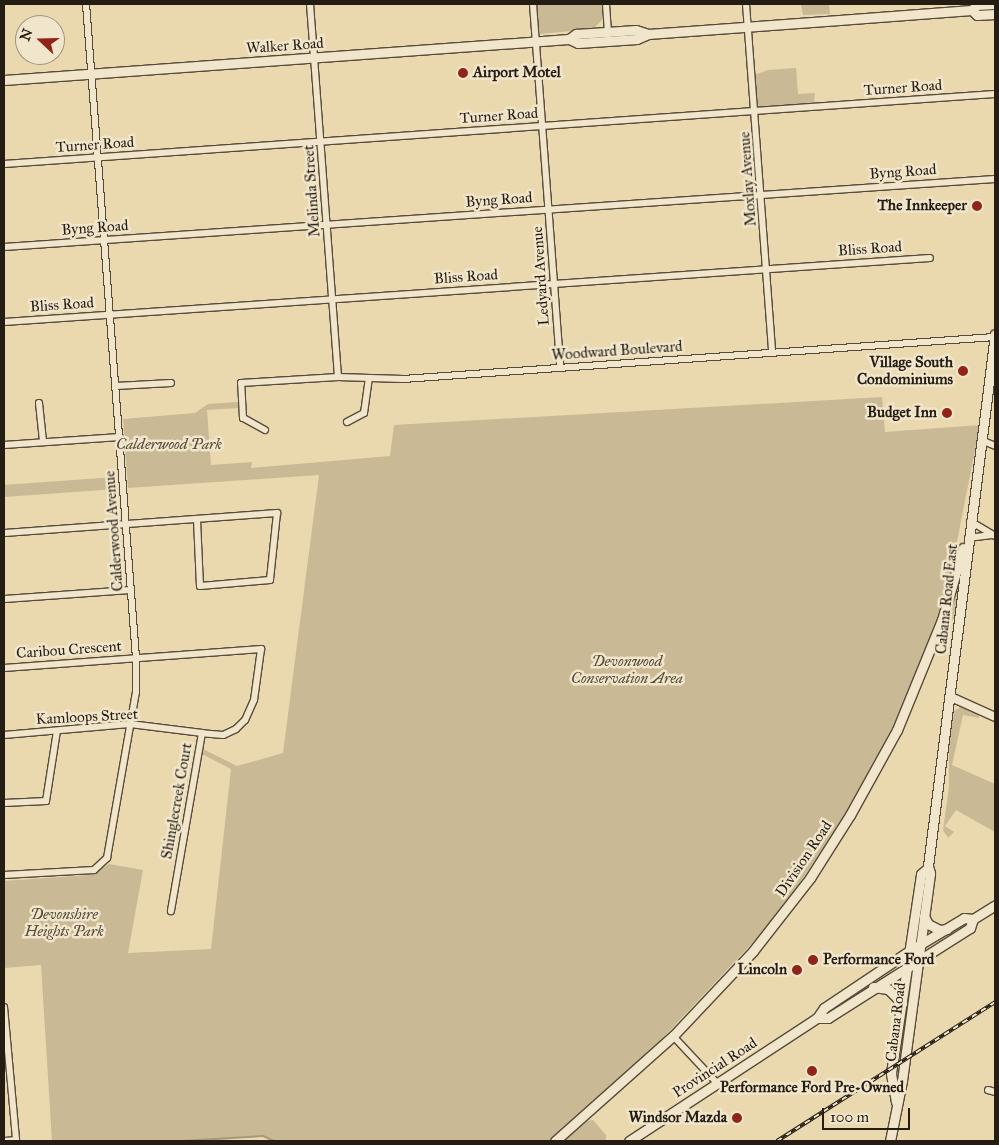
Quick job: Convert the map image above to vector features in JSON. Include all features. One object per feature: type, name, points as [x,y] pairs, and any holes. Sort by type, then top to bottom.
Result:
[{"type":"main road","name":"Walker Road","points":[[4,80],[536,42],[569,39],[576,34],[608,36],[636,30],[648,34],[972,10],[976,5],[995,4]]},
{"type":"main road","name":"Walker Road","points":[[972,10],[977,15],[995,14]]},
{"type":"main road","name":"Cabana Road East","points":[[919,945],[930,873],[928,868],[970,521],[994,356],[995,335]]},
{"type":"main road","name":"Division Road","points":[[555,1141],[673,1036],[783,915],[853,810],[897,730],[942,620],[970,521]]},
{"type":"main road","name":"Cabana Road East","points":[[907,967],[921,874],[928,868]]},
{"type":"main road","name":"Provincial Road","points":[[817,1018],[828,1018],[872,987],[970,928],[973,919],[995,904]]},
{"type":"main road","points":[[924,916],[928,924],[940,930],[947,929]]},
{"type":"main road","name":"Provincial Road","points":[[629,1141],[817,1018],[824,1008],[909,951],[964,918],[973,919]]},
{"type":"main road","name":"Cabana Road","points":[[890,1141],[896,1102],[902,1081],[919,945]]},
{"type":"main road","name":"Cabana Road","points":[[896,1102],[890,1080],[907,967]]},
{"type":"main road","points":[[872,987],[888,988],[902,1003]]},
{"type":"street","name":"Calderwood Avenue","points":[[4,875],[94,870],[107,858],[136,692],[136,658],[120,437],[86,4]]},
{"type":"street","name":"Melinda Street","points":[[310,4],[338,377]]},
{"type":"street","name":"Ledyard Avenue","points":[[533,4],[560,367]]},
{"type":"street","points":[[606,4],[608,36]]},
{"type":"street","name":"Moxlay Avenue","points":[[746,4],[772,352]]},
{"type":"street","name":"Turner Road","points":[[4,164],[995,94]]},
{"type":"street","name":"Byng Road","points":[[4,247],[995,179]]},
{"type":"street","name":"Bliss Road","points":[[4,322],[930,258]]},
{"type":"street","name":"Woodward Boulevard","points":[[265,430],[243,418],[241,383],[338,377],[403,379],[995,335]]},
{"type":"street","points":[[347,422],[364,413],[369,378]]},
{"type":"street","points":[[116,386],[171,383]]},
{"type":"street","points":[[40,403],[43,442]]},
{"type":"street","points":[[4,445],[120,437]]},
{"type":"street","points":[[981,440],[995,446]]},
{"type":"street","points":[[4,532],[277,513],[270,580],[200,586],[197,519]]},
{"type":"street","points":[[970,521],[994,536]]},
{"type":"street","points":[[968,538],[994,536]]},
{"type":"street","points":[[4,600],[131,590]]},
{"type":"street","name":"Shinglecreek Court","points":[[136,658],[261,649],[254,700],[245,720],[236,729],[223,735],[202,733],[171,911]]},
{"type":"street","name":"Caribou Crescent","points":[[4,668],[136,658]]},
{"type":"street","points":[[950,697],[995,717]]},
{"type":"street","name":"Kamloops Street","points":[[4,735],[130,724],[202,733]]},
{"type":"street","points":[[4,803],[46,800],[57,731]]},
{"type":"street","points":[[4,1006],[16,1140],[5,1141]]},
{"type":"street","points":[[673,1036],[717,1083]]},
{"type":"street","points":[[988,1090],[995,1092]]},
{"type":"green space","points":[[535,4],[602,4],[603,19],[593,29],[540,34]]},
{"type":"green space","points":[[801,4],[829,4],[830,14],[803,15]]},
{"type":"green space","points":[[796,68],[798,94],[815,93],[814,103],[761,108],[756,102],[754,75],[768,70]]},
{"type":"green space","name":"Devonwood Conservation Area","points":[[882,397],[885,432],[980,425],[948,587],[913,687],[850,810],[774,920],[659,1042],[550,1141],[273,1141],[263,1136],[207,1141],[52,1141],[41,965],[4,968],[4,881],[89,875],[109,864],[143,870],[128,953],[211,949],[231,769],[202,754],[203,749],[237,766],[283,753],[319,475],[128,488],[123,419],[195,413],[208,404],[238,402],[239,408],[207,410],[211,465],[252,462],[251,468],[390,456],[394,425]]},
{"type":"green space","points":[[115,477],[116,489],[4,497],[4,485]]},
{"type":"green space","points":[[957,586],[956,617],[952,620],[947,618]]},
{"type":"green space","points":[[962,706],[978,713],[979,718],[963,715],[952,765],[995,784],[995,832],[956,810],[945,826],[954,832],[948,838],[943,830],[949,787],[949,741],[953,712]]},
{"type":"green space","points":[[593,1120],[606,1135],[606,1141],[560,1141],[583,1122]]},
{"type":"waterway","points":[[181,1141],[263,1136],[274,1141]]},
{"type":"railway","points":[[777,1141],[995,1002]]},
{"type":"place","name":"Airport Motel","points":[[463,73]]},
{"type":"place","name":"The Innkeeper","points":[[977,206]]},
{"type":"place","name":"Village South Condominiums","points":[[963,371]]},
{"type":"place","name":"Budget Inn","points":[[947,413]]},
{"type":"place","name":"Performance Ford","points":[[813,960]]},
{"type":"place","name":"Lincoln","points":[[797,970]]},
{"type":"place","name":"Performance Ford Pre-Owned","points":[[812,1071]]},
{"type":"place","name":"Windsor Mazda","points":[[737,1118]]},
{"type":"park label","name":"Calderwood Park","points":[[169,445]]},
{"type":"park label","name":"Devonshire Heights Park","points":[[64,922]]}]
